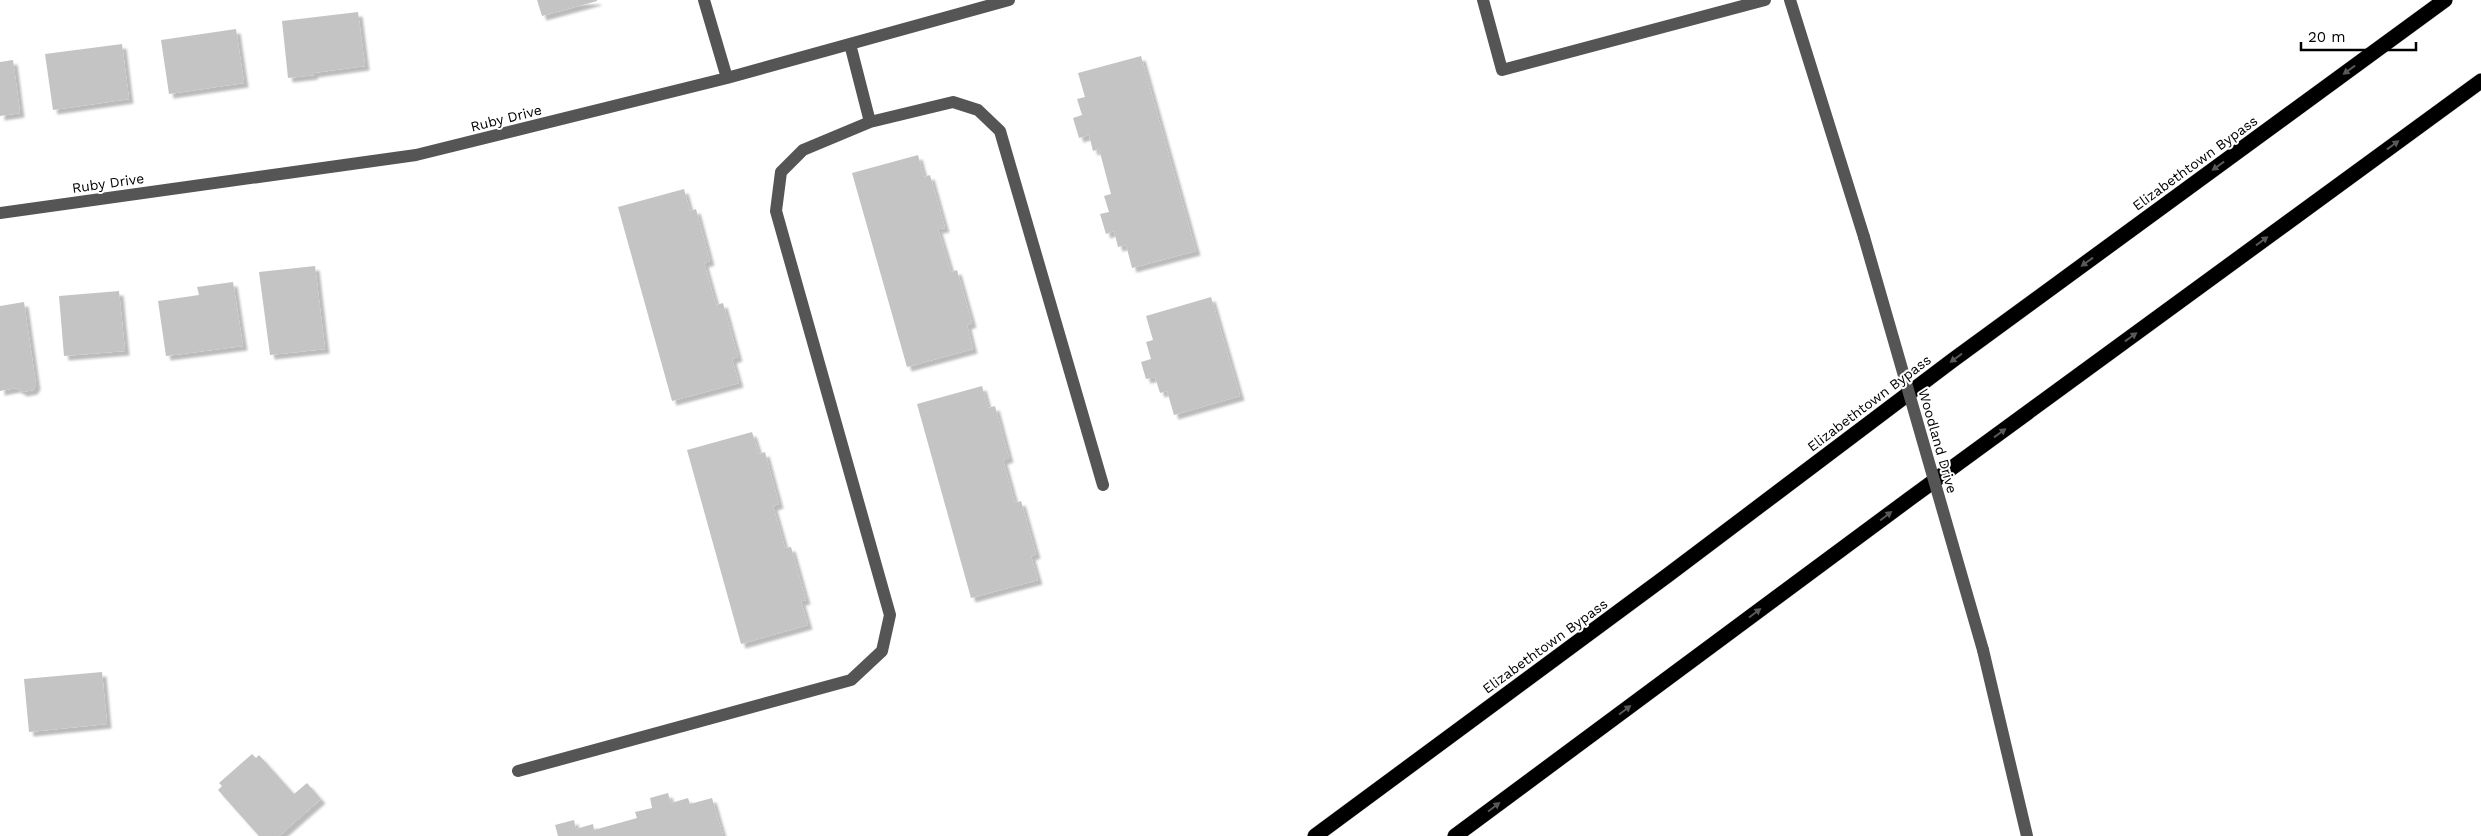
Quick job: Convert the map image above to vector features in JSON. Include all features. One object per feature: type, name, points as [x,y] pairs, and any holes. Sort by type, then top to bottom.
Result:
[{"type":"highway","name":"Elizabethtown Bypass","points":[[1315,836],[1668,575],[1953,360],[2445,0]]},
{"type":"highway","points":[[1455,836],[1900,506],[2481,81]]},
{"type":"street","points":[[704,0],[727,78]]},
{"type":"street","name":"Ruby Drive","points":[[0,214],[416,156],[727,78],[1009,0]]},
{"type":"street","points":[[1483,0],[1502,70],[1766,0]]},
{"type":"street","name":"Woodland Drive","points":[[1790,0],[1864,237],[1983,650],[2027,836]]},
{"type":"street","points":[[850,44],[870,122]]},
{"type":"street","points":[[518,770],[851,680],[882,651],[890,615],[776,211],[781,172],[803,150],[870,122],[953,102],[978,110],[1000,131],[1103,485]]},
{"type":"building","points":[[537,0],[597,0],[597,1],[542,16]]},
{"type":"building","points":[[358,12],[365,66],[288,78],[282,21]]},
{"type":"building","points":[[236,29],[244,83],[169,94],[161,40]]},
{"type":"building","points":[[122,44],[129,99],[53,110],[45,54]]},
{"type":"building","points":[[1141,56],[1196,251],[1132,268],[1126,245],[1118,247],[1114,231],[1106,234],[1100,214],[1109,212],[1104,196],[1111,194],[1099,149],[1093,151],[1089,135],[1079,138],[1073,118],[1082,115],[1077,99],[1085,97],[1078,73]]},
{"type":"building","points":[[13,60],[20,113],[0,116],[0,62]]},
{"type":"building","points":[[918,155],[924,177],[930,175],[945,228],[938,229],[951,272],[957,270],[972,323],[967,325],[973,349],[907,367],[852,173]]},
{"type":"building","points":[[684,189],[690,211],[696,209],[710,261],[704,263],[716,305],[723,303],[738,357],[732,359],[739,383],[672,401],[618,207]]},
{"type":"building","points":[[315,266],[325,349],[270,355],[259,272]]},
{"type":"building","points":[[233,282],[243,346],[166,356],[158,301],[199,295],[197,287]]},
{"type":"building","points":[[119,291],[125,351],[64,356],[59,296]]},
{"type":"building","points":[[1211,297],[1240,396],[1174,415],[1167,391],[1160,393],[1155,377],[1146,379],[1141,362],[1151,359],[1146,342],[1153,340],[1146,316]]},
{"type":"building","points":[[24,302],[36,385],[33,390],[23,392],[16,388],[0,391],[0,306]]},
{"type":"building","points":[[982,386],[988,408],[995,406],[1009,458],[1003,460],[1015,503],[1021,501],[1036,554],[1031,556],[1038,580],[971,598],[917,404]]},
{"type":"building","points":[[752,432],[759,454],[765,452],[779,504],[773,506],[785,548],[791,547],[806,600],[801,601],[808,625],[741,644],[687,450]]},
{"type":"building","points":[[102,672],[107,724],[29,732],[24,679]]},
{"type":"building","points":[[252,754],[256,758],[259,755],[294,794],[307,783],[321,799],[279,836],[259,836],[218,790],[222,786],[219,783]]},
{"type":"building","points":[[668,793],[671,803],[688,798],[690,804],[712,798],[723,836],[558,836],[555,825],[574,820],[576,829],[593,824],[594,830],[637,818],[635,812],[652,808],[650,798]]}]
